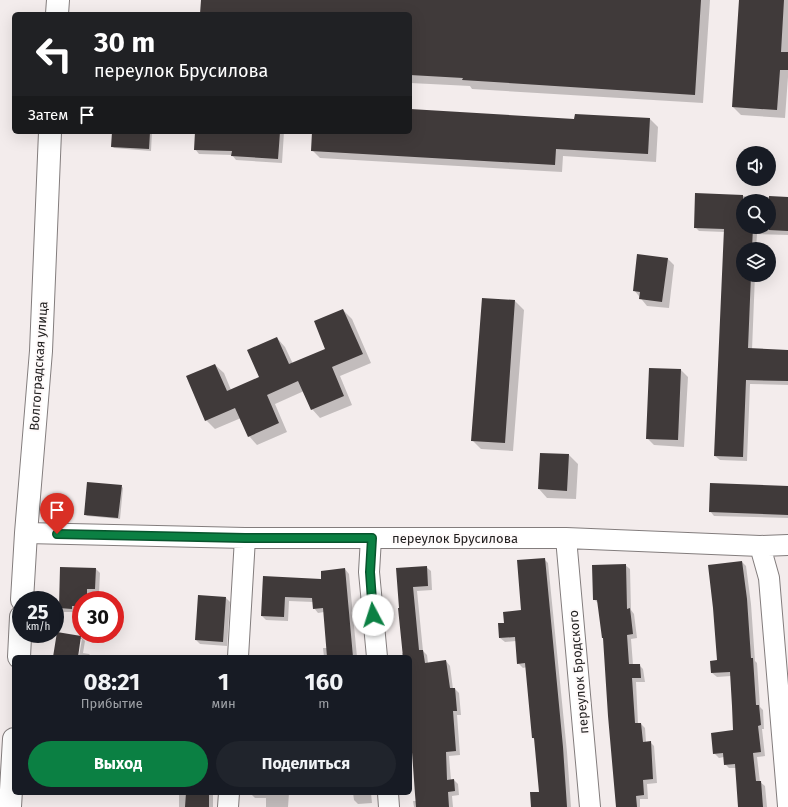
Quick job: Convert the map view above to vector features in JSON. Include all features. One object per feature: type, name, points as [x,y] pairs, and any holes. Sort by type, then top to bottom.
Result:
[{"type":"main road","points":[[57,12],[58,0]]},
{"type":"main road","name":"Волгоградская улица","points":[[23,591],[41,351],[50,134]]},
{"type":"main road","points":[[19,655],[20,643]]},
{"type":"main road","points":[[10,807],[12,773]]},
{"type":"street","name":"переулок Брусилова","points":[[26,533],[245,538],[566,538],[760,546],[788,545]]},
{"type":"street","points":[[238,655],[245,538]]},
{"type":"street","points":[[372,538],[370,572],[377,655]]},
{"type":"street","name":"переулок Бродского","points":[[566,538],[590,807]]},
{"type":"street","points":[[760,546],[769,578],[788,806]]},
{"type":"street","points":[[228,807],[229,795]]},
{"type":"street","points":[[388,795],[389,807]]},
{"type":"building","points":[[201,0],[701,0],[695,95],[462,80],[463,78],[412,75],[412,12],[200,12]]},
{"type":"building","points":[[739,0],[784,0],[781,52],[788,52],[788,70],[780,70],[777,110],[732,107]]},
{"type":"building","points":[[412,109],[574,119],[575,114],[650,118],[648,154],[556,149],[555,165],[311,151],[312,134],[412,134]]},
{"type":"building","points":[[112,134],[150,134],[149,149],[111,147]]},
{"type":"building","points":[[195,134],[280,134],[278,159],[231,156],[232,151],[194,150]]},
{"type":"building","points":[[695,193],[736,195],[736,234],[753,234],[752,242],[736,242],[736,282],[751,282],[748,348],[788,350],[788,381],[746,380],[743,457],[714,456],[724,229],[694,228]]},
{"type":"building","points":[[776,196],[788,197],[788,231],[776,230]]},
{"type":"building","points":[[637,254],[668,258],[662,302],[639,299],[640,292],[633,291]]},
{"type":"building","points":[[482,298],[515,300],[505,443],[471,441]]},
{"type":"building","points":[[343,309],[363,354],[332,367],[344,396],[311,410],[298,381],[267,395],[279,423],[248,437],[235,408],[205,421],[186,376],[215,364],[227,391],[259,377],[247,350],[277,337],[289,364],[325,349],[314,321]]},
{"type":"building","points":[[649,368],[681,369],[678,440],[646,439]]},
{"type":"building","points":[[540,453],[569,454],[567,491],[538,489]]},
{"type":"building","points":[[87,482],[122,485],[118,518],[84,515]]},
{"type":"building","points":[[710,483],[788,486],[788,515],[709,512]]},
{"type":"building","points":[[545,558],[563,747],[567,807],[531,807],[530,792],[539,792],[525,663],[517,664],[515,637],[499,638],[498,623],[504,623],[503,612],[521,610],[517,560]]},
{"type":"building","points":[[742,561],[747,599],[751,658],[753,658],[756,705],[759,705],[761,725],[758,726],[761,752],[753,753],[756,781],[761,781],[763,807],[738,807],[735,764],[724,765],[723,753],[713,754],[711,733],[733,730],[730,672],[711,673],[710,661],[717,660],[708,565]]},
{"type":"building","points":[[626,564],[627,609],[630,608],[633,634],[627,635],[629,664],[640,664],[641,678],[632,678],[635,723],[641,723],[643,742],[651,741],[653,779],[643,780],[644,795],[636,796],[637,807],[616,807],[603,638],[597,600],[593,600],[592,565]]},
{"type":"building","points":[[427,566],[428,586],[413,587],[419,650],[423,650],[425,663],[446,660],[450,688],[455,688],[457,711],[453,711],[456,751],[446,752],[447,780],[454,779],[455,791],[448,792],[449,807],[416,807],[412,752],[412,655],[403,655],[396,568]]},
{"type":"building","points":[[60,567],[96,568],[95,589],[87,589],[87,591],[72,591],[72,609],[64,608],[64,591],[59,591]]},
{"type":"building","points":[[345,568],[353,655],[327,655],[323,608],[313,609],[312,598],[285,597],[284,617],[261,616],[263,576],[321,579],[321,571]]},
{"type":"building","points":[[198,595],[226,597],[223,642],[195,640]]},
{"type":"building","points":[[64,633],[72,634],[72,643],[80,643],[78,655],[53,655],[55,643],[64,643]]},
{"type":"building","points":[[186,795],[209,795],[209,807],[185,807]]},
{"type":"route","points":[[57,534],[245,538],[372,538],[370,572],[373,615]]}]
